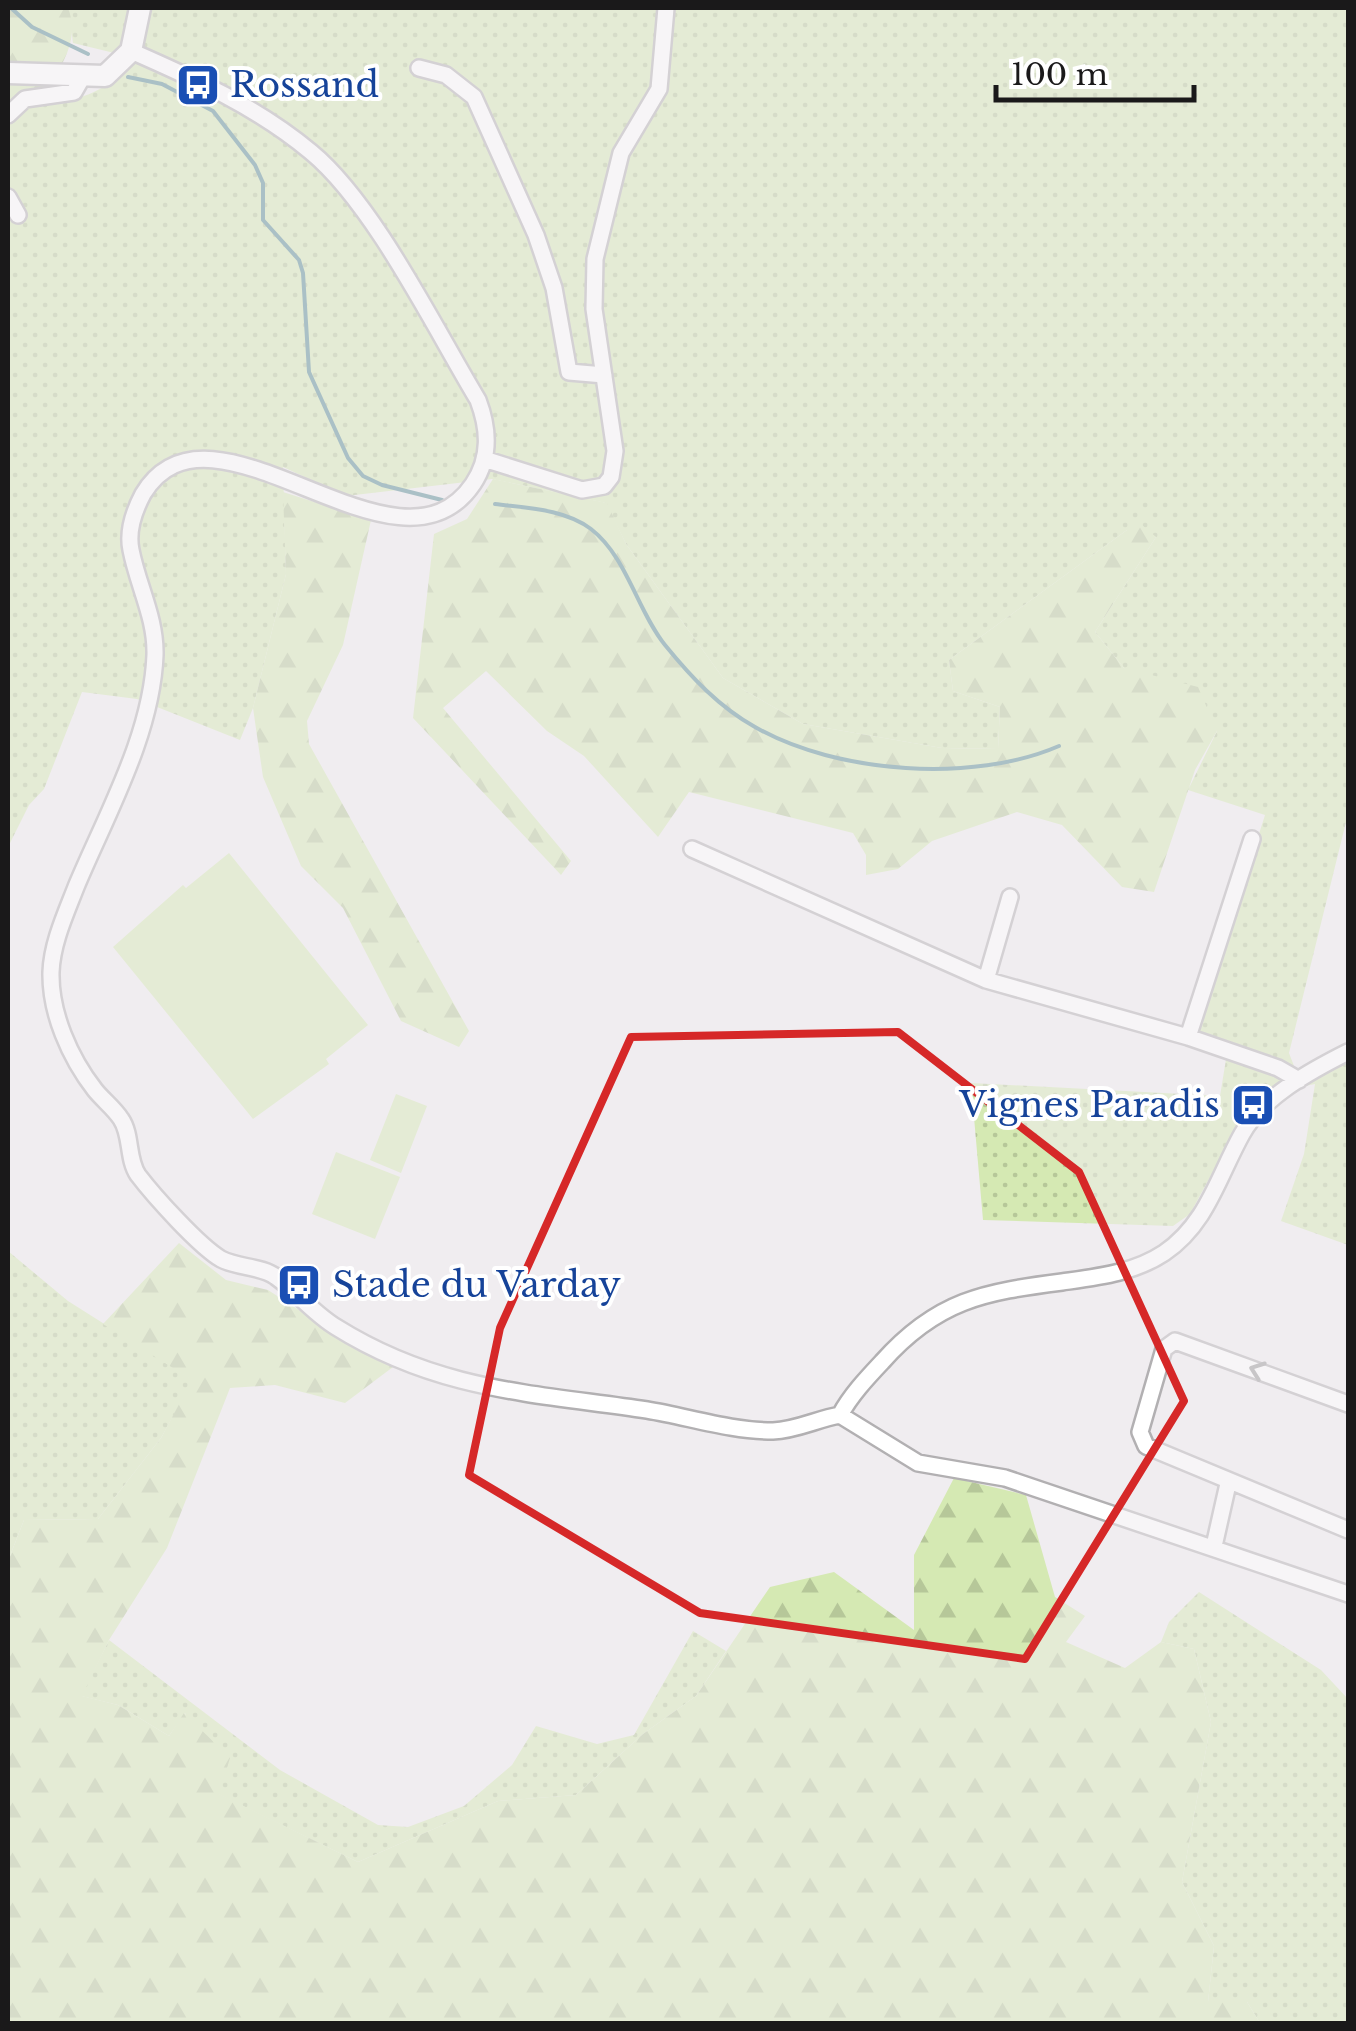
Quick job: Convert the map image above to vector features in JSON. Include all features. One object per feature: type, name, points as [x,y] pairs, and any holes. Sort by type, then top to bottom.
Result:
[{"type":"street","points":[[8,73],[105,76],[131,51],[140,8]]},
{"type":"street","points":[[484,459],[582,490],[604,486],[612,477],[615,451],[594,309],[595,258],[621,153],[664,74],[666,8]]},
{"type":"street","points":[[131,51],[213,87],[258,113],[313,153],[351,193],[478,400],[488,434],[484,459],[462,498],[440,516],[370,510],[211,460],[178,465],[153,481],[134,514],[129,544],[155,642],[152,690],[54,951],[52,986],[64,1036],[95,1090],[124,1122],[135,1171],[217,1257],[273,1274],[315,1313],[358,1339],[458,1382],[497,1392],[622,1406],[747,1430],[795,1428],[840,1415],[902,1339],[949,1306],[1000,1289],[1105,1276],[1163,1253],[1203,1212],[1251,1120],[1299,1080],[1348,1052]]},
{"type":"street","points":[[419,68],[446,74],[474,96],[548,270],[569,372],[604,375]]},
{"type":"street","points":[[8,115],[25,99],[74,92],[82,78]]},
{"type":"street","points":[[8,197],[18,215]]},
{"type":"street","points":[[1188,1037],[1252,839]]},
{"type":"street","points":[[692,849],[986,980],[1188,1037],[1278,1068],[1299,1080]]},
{"type":"street","points":[[986,980],[1010,896]]},
{"type":"street","points":[[1348,1404],[1180,1342],[1168,1344],[1140,1432],[1146,1446],[1228,1484],[1348,1530]]},
{"type":"street","points":[[840,1415],[918,1463],[1004,1478],[1348,1594]]},
{"type":"street","points":[[1214,1546],[1228,1484]]},
{"type":"highlighted area","points":[[898,1032],[1079,1172],[1184,1401],[1025,1659],[700,1613],[469,1475],[500,1328],[631,1037]]},
{"type":"green space","points":[[8,8],[68,8],[72,34],[65,58],[38,104],[8,111]]},
{"type":"green space","points":[[68,8],[1348,8],[1348,814],[1289,1053],[1299,1079],[1348,1059],[1348,1245],[1281,1221],[1304,1154],[1315,1084],[1254,1096],[1190,1214],[1173,1226],[983,1220],[971,1083],[1220,1096],[1229,1041],[1196,1032],[1265,815],[1188,790],[1217,731],[1124,668],[1095,632],[1156,537],[1127,530],[949,660],[953,691],[1000,707],[998,749],[942,748],[803,724],[723,678],[626,544],[606,503],[492,479],[346,496],[283,467],[286,574],[253,708],[240,740],[137,699],[82,692],[44,789],[29,805],[8,847],[8,111],[92,93],[139,59],[73,43]]},
{"type":"green space","points":[[493,479],[607,503],[626,544],[723,678],[803,724],[942,748],[998,749],[1000,707],[953,691],[949,660],[1127,530],[1142,525],[1156,537],[1095,632],[1124,668],[1198,687],[1217,731],[1195,770],[1154,892],[1122,887],[1062,825],[1017,812],[932,841],[898,869],[866,875],[866,855],[853,833],[689,792],[658,837],[584,756],[547,731],[486,671],[443,708],[571,861],[561,875],[413,718],[434,534],[467,519]]},
{"type":"green space","points":[[283,492],[371,520],[343,645],[307,721],[309,744],[469,1031],[459,1047],[401,1021],[343,908],[301,866],[263,777],[253,708],[286,574]]},
{"type":"green space","points":[[229,853],[368,1025],[326,1059],[329,1064],[253,1119],[113,947],[183,885],[186,888]]},
{"type":"green space","points":[[396,1094],[427,1106],[401,1173],[370,1160]]},
{"type":"green space","points":[[336,1152],[400,1177],[375,1239],[312,1214]]},
{"type":"green space","points":[[179,1243],[226,1280],[268,1290],[336,1334],[397,1364],[345,1403],[275,1385],[230,1388],[167,1548],[109,1640],[82,1696],[118,1705],[169,1736],[184,1713],[230,1758],[219,1794],[358,1862],[498,1801],[576,1795],[643,1734],[696,1696],[770,1587],[834,1572],[914,1630],[914,1555],[954,1478],[1026,1495],[1055,1597],[1085,1616],[1066,1642],[1125,1668],[1161,1642],[1194,1649],[1211,1722],[1182,1882],[1214,1946],[1208,2002],[1247,2002],[1260,2023],[8,2023],[8,1561],[24,1520],[98,1519],[161,1438],[192,1380],[103,1324]]},
{"type":"green space","points":[[8,1251],[68,1301],[193,1380],[161,1438],[98,1519],[24,1520],[8,1561]]},
{"type":"green space","points":[[1199,1592],[1321,1670],[1348,1699],[1348,2023],[1260,2023],[1247,2002],[1208,2002],[1214,1946],[1182,1882],[1211,1722],[1194,1649],[1161,1642],[1169,1622]]},
{"type":"green space","points":[[693,1631],[726,1651],[696,1696],[643,1734],[576,1795],[498,1801],[358,1862],[218,1794],[185,1713],[169,1736],[118,1705],[81,1696],[109,1640],[280,1770],[378,1825],[408,1827],[464,1806],[512,1765],[536,1726],[597,1744],[634,1735]]},
{"type":"waterway","points":[[11,8],[32,27],[88,54]]},
{"type":"waterway","points":[[128,77],[162,84],[213,111],[255,165],[263,183],[263,220],[299,260],[309,372],[348,458],[363,476],[382,485],[442,500]]},
{"type":"waterway","points":[[495,504],[557,513],[591,529],[614,554],[655,631],[706,691],[755,727],[788,743],[865,763],[947,769],[1025,758],[1059,746]]},
{"type":"place","name":"Rossand","points":[[198,85]]},
{"type":"place","name":"Vignes Paradis","points":[[1253,1105]]},
{"type":"place","name":"Stade du Varday","points":[[299,1285]]}]
